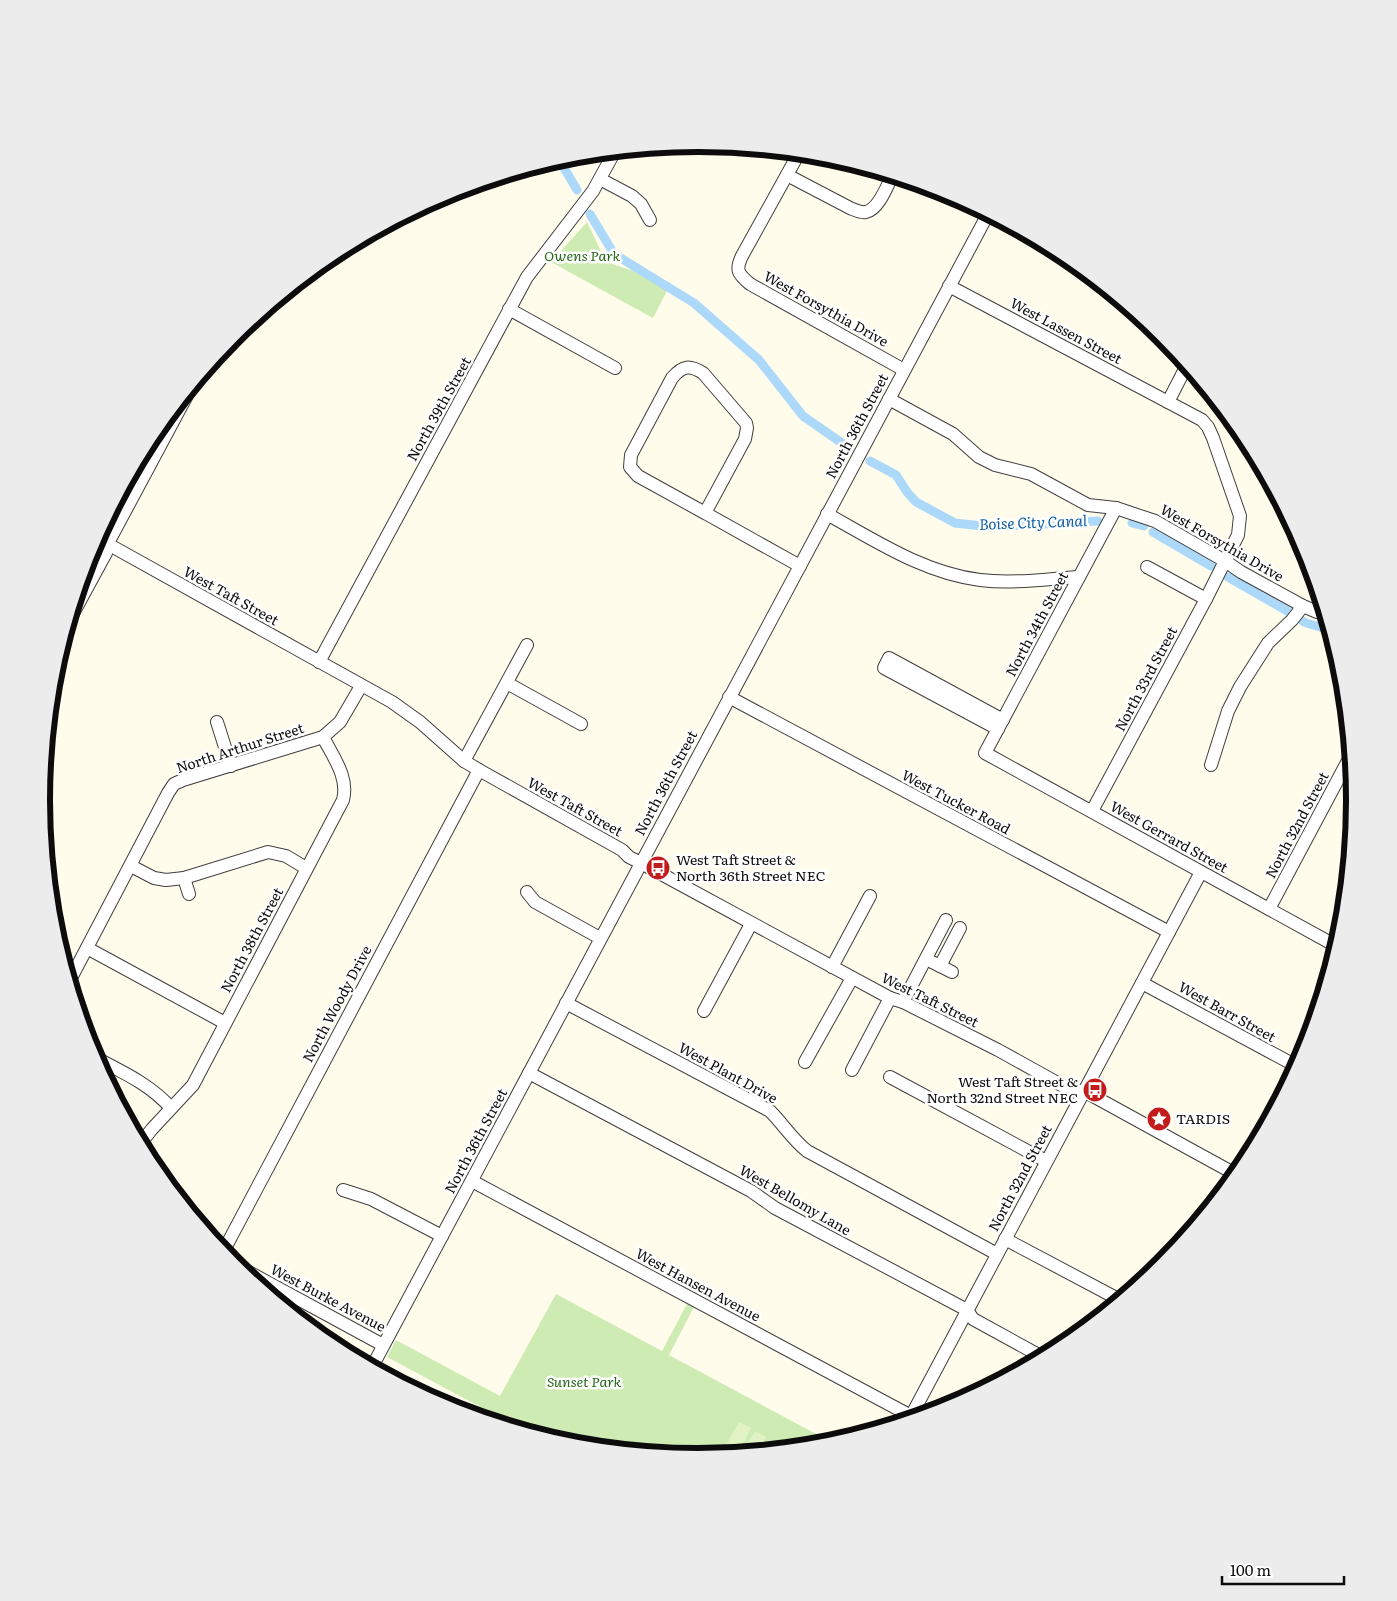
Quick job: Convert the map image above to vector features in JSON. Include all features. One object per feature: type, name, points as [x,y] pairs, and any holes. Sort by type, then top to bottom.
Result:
[{"type":"street","name":"North 39th Street","points":[[319,662],[531,271],[581,208],[611,158]]},
{"type":"street","points":[[795,160],[787,175],[858,212],[867,212],[874,207],[889,181]]},
{"type":"street","name":"West Forsythia Drive","points":[[787,175],[738,264],[738,270],[742,278],[904,370]]},
{"type":"street","points":[[600,179],[632,196],[641,204],[650,220]]},
{"type":"street","name":"North 36th Street","points":[[374,1362],[985,219]]},
{"type":"street","name":"West Lassen Street","points":[[949,286],[1202,420],[1213,438],[1240,516],[1238,535],[1225,561]]},
{"type":"street","points":[[509,309],[615,368]]},
{"type":"street","points":[[705,513],[745,439],[747,428],[742,417],[703,374],[696,369],[687,367],[679,370],[672,378],[631,455],[630,467],[638,476],[800,566]]},
{"type":"street","points":[[1168,402],[1184,371]]},
{"type":"street","name":"West Forsythia Drive","points":[[889,399],[948,431],[979,458],[995,465],[1031,474],[1088,505],[1116,508],[1155,521],[1241,572],[1319,612]]},
{"type":"street","points":[[116,516],[167,430]]},
{"type":"street","name":"North 34th Street","points":[[985,753],[1116,508]]},
{"type":"street","points":[[827,514],[903,556],[943,572],[980,580],[1007,581],[1079,577]]},
{"type":"street","name":"West Taft Street","points":[[104,541],[360,686],[392,702],[420,722],[464,761],[622,850],[629,857],[890,998],[903,1002],[998,1050],[1072,1091],[1084,1091],[1230,1171]]},
{"type":"street","points":[[83,595],[106,553],[103,543]]},
{"type":"street","name":"North 33rd Street","points":[[1092,812],[1225,561]]},
{"type":"street","points":[[1147,567],[1206,599]]},
{"type":"street","points":[[1211,764],[1228,711],[1240,687],[1268,643],[1304,606]]},
{"type":"street","points":[[464,761],[527,645]]},
{"type":"street","points":[[889,658],[1000,724],[884,668],[886,663],[889,658]]},
{"type":"street","points":[[507,683],[581,724]]},
{"type":"street","name":"North Arthur Street","points":[[74,973],[174,784],[322,737],[340,722],[360,686]]},
{"type":"street","name":"West Tucker Road","points":[[729,697],[1169,932]]},
{"type":"street","points":[[217,722],[231,766]]},
{"type":"street","name":"North 38th Street","points":[[145,1138],[193,1085],[306,868],[344,800],[345,791],[342,774],[322,737]]},
{"type":"street","name":"West Gerrard Street","points":[[985,753],[1331,943]]},
{"type":"street","name":"North 32nd Street","points":[[1269,909],[1346,764]]},
{"type":"street","name":"North Woody Drive","points":[[227,1245],[479,770]]},
{"type":"street","points":[[130,866],[154,878],[166,880],[184,878],[268,852],[286,856],[306,868]]},
{"type":"street","name":"North 32nd Street","points":[[913,1413],[1046,1160],[1202,872]]},
{"type":"street","points":[[184,878],[189,894]]},
{"type":"street","points":[[527,892],[535,902],[600,938]]},
{"type":"street","points":[[832,967],[870,896]]},
{"type":"street","points":[[903,1002],[946,920]]},
{"type":"street","points":[[704,1011],[751,924]]},
{"type":"street","points":[[940,966],[960,928]]},
{"type":"street","points":[[87,948],[225,1022]]},
{"type":"street","points":[[926,958],[952,972]]},
{"type":"street","points":[[805,1062],[852,978]]},
{"type":"street","name":"West Barr Street","points":[[1142,983],[1291,1063]]},
{"type":"street","points":[[852,1070],[890,998]]},
{"type":"street","name":"West Plant Drive","points":[[566,1003],[770,1111],[780,1120],[796,1142],[807,1151],[997,1254]]},
{"type":"street","points":[[106,1063],[144,1084],[161,1097],[171,1108]]},
{"type":"street","name":"West Bellomy Lane","points":[[529,1073],[751,1191],[775,1208],[967,1310],[973,1319],[1036,1354]]},
{"type":"street","points":[[890,1077],[1046,1160]]},
{"type":"street","name":"West Hansen Avenue","points":[[472,1181],[905,1415]]},
{"type":"street","points":[[343,1190],[371,1199],[442,1236]]},
{"type":"street","points":[[1005,1239],[1115,1297]]},
{"type":"street","name":"West Burke Avenue","points":[[261,1279],[383,1345]]},
{"type":"green space","name":"Owens Park","points":[[587,222],[606,262],[671,283],[653,318],[551,262]]},
{"type":"green space","name":"Sunset Park","points":[[556,1294],[662,1351],[687,1304],[694,1307],[669,1355],[822,1437],[741,1448],[698,1449],[656,1448],[572,1437],[502,1418],[387,1357],[396,1340],[500,1396]]},
{"type":"green space","points":[[739,1422],[751,1428],[740,1448],[725,1447]]},
{"type":"green space","points":[[755,1431],[766,1437],[761,1446],[745,1447]]},
{"type":"waterway","name":"Boise City Canal","points":[[563,166],[577,190]]},
{"type":"waterway","name":"Boise City Canal","points":[[590,214],[614,254],[694,303],[759,360],[803,416],[849,448]]},
{"type":"waterway","name":"Boise City Canal","points":[[870,461],[896,475],[916,502],[955,523],[991,527],[1098,521]]},
{"type":"waterway","name":"Boise City Canal","points":[[1132,523],[1144,526]]},
{"type":"waterway","name":"Boise City Canal","points":[[1153,532],[1211,566]]},
{"type":"waterway","name":"Boise City Canal","points":[[1228,577],[1289,612]]},
{"type":"waterway","name":"Boise City Canal","points":[[1301,620],[1323,628]]},
{"type":"place","name":"West Taft Street & North 36th Street NEC","points":[[658,868]]},
{"type":"place","name":"West Taft Street & North 32nd Street NEC","points":[[1095,1090]]},
{"type":"place","name":"TARDIS","points":[[1159,1119]]}]
